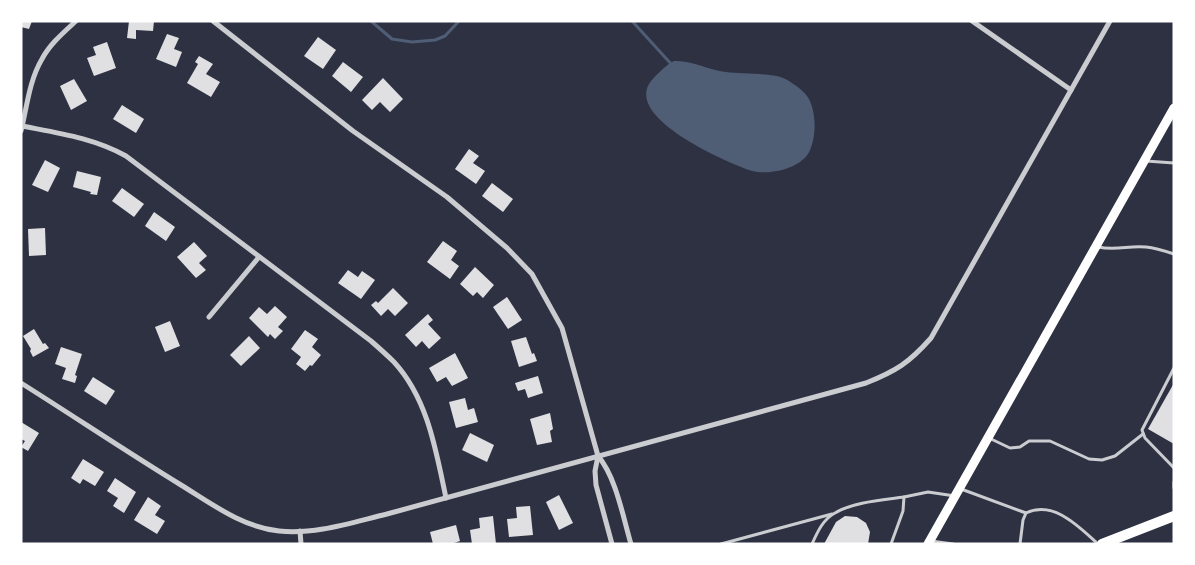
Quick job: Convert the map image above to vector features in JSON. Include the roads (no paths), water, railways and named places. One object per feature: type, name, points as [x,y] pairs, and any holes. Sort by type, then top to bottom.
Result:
[{"type":"highway","points":[[1100,544],[1174,516]]},
{"type":"main road","points":[[929,542],[1174,108]]},
{"type":"street","points":[[76,21],[59,36],[41,60],[31,86],[22,128],[73,136],[114,149],[145,169],[333,314],[365,336],[395,363],[419,400],[430,427],[446,498]]},
{"type":"street","points":[[213,21],[353,131],[447,197],[507,248],[532,274],[562,328],[598,456],[604,463],[610,477],[631,544]]},
{"type":"street","points":[[972,21],[1071,90]]},
{"type":"street","points":[[21,383],[141,461],[230,515],[261,528],[280,531],[300,531],[338,526],[446,498],[866,383],[893,372],[915,356],[931,338],[1110,21]]},
{"type":"street","points":[[209,316],[259,257]]},
{"type":"street","points":[[598,456],[595,471],[596,485],[612,544]]},
{"type":"street","points":[[300,531],[301,544]]},
{"type":"lane","points":[[1143,161],[1174,164]]},
{"type":"lane","points":[[1096,246],[1111,250],[1145,246],[1174,254]]},
{"type":"lane","points":[[1174,368],[1142,430],[1145,438],[1174,468]]},
{"type":"lane","points":[[989,438],[1010,448],[1020,447],[1029,442],[1050,441],[1089,459],[1102,460],[1115,456],[1143,434]]},
{"type":"lane","points":[[1174,482],[1174,488]]},
{"type":"lane","points":[[721,544],[878,501],[904,498],[928,492],[958,493],[1026,513],[1047,510],[1060,513],[1100,544]]},
{"type":"lane","points":[[891,544],[903,511],[904,498]]},
{"type":"lane","points":[[812,544],[820,526],[834,513]]},
{"type":"lane","points":[[1020,544],[1023,520],[1026,513]]},
{"type":"lane","points":[[929,542],[953,544]]},
{"type":"water","points":[[674,61],[687,62],[726,72],[778,76],[796,85],[807,96],[813,109],[815,125],[813,141],[808,154],[803,160],[789,168],[772,172],[756,172],[719,157],[680,136],[663,123],[651,109],[646,95],[651,81]]},
{"type":"waterway","points":[[371,21],[392,39],[412,42],[435,40],[445,36],[459,21]]},
{"type":"waterway","points":[[632,21],[673,66]]}]
